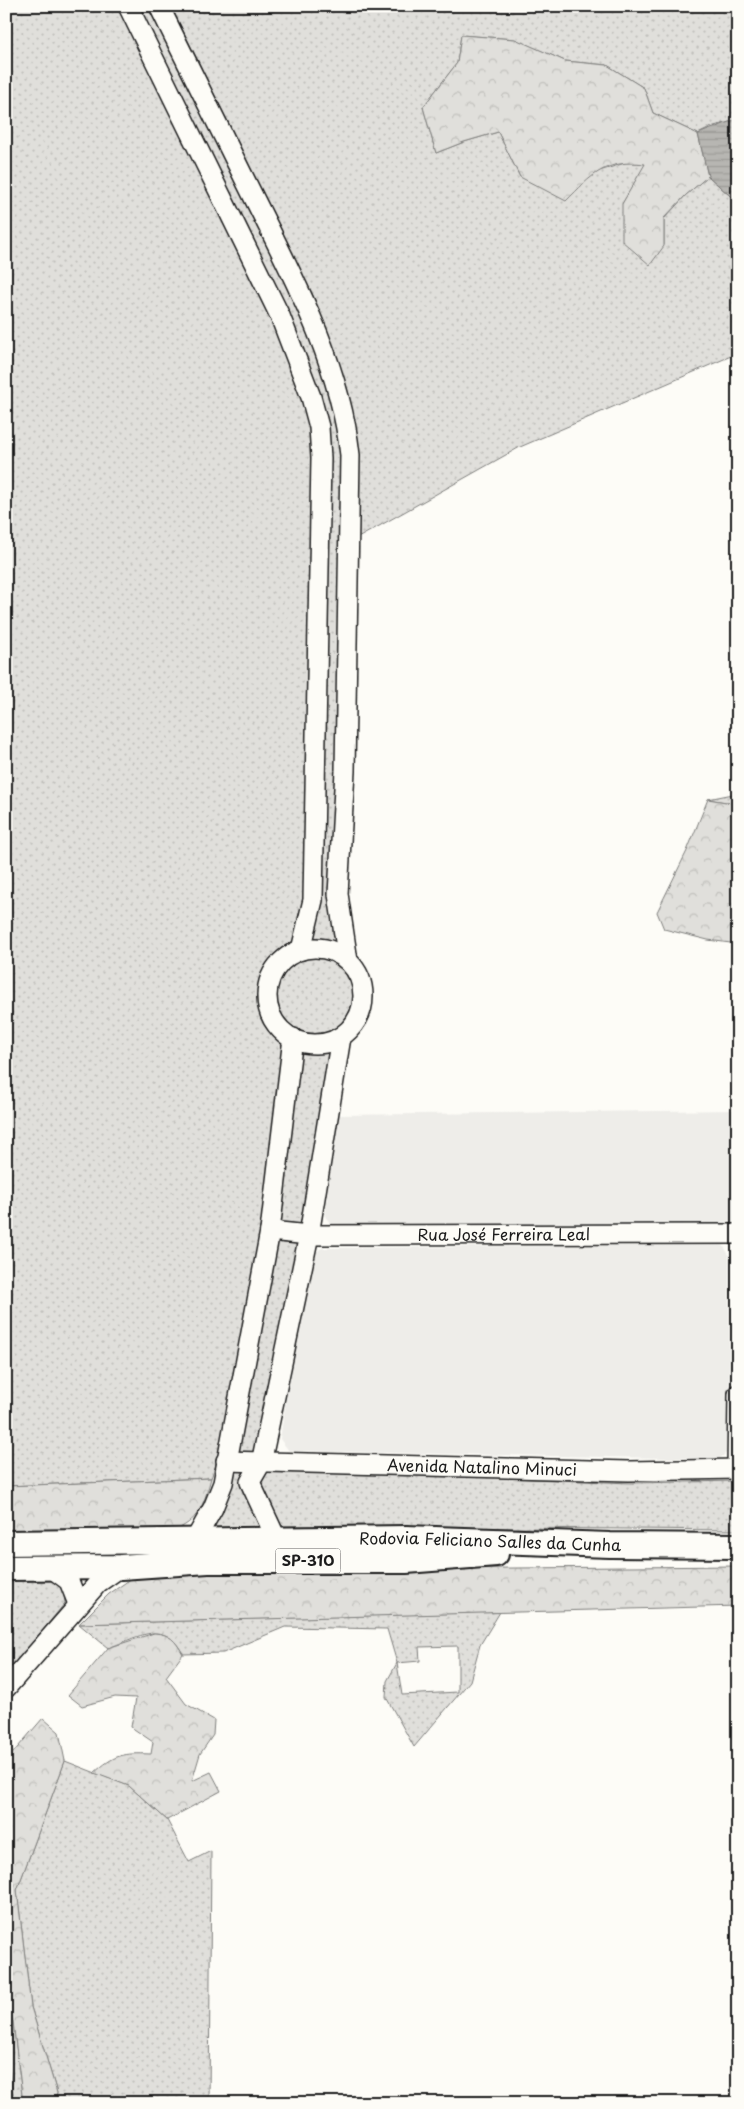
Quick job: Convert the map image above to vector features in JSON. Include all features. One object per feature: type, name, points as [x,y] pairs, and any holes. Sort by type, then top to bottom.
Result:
[{"type":"main road","name":"Rodovia Feliciano Salles da Cunha","points":[[6,1543],[108,1543],[276,1538],[406,1538],[610,1545]]},
{"type":"main road","name":"Rodovia Feliciano Salles da Cunha","points":[[6,1568],[121,1567],[208,1561],[406,1561],[610,1545]]},
{"type":"main road","name":"SP-310","points":[[610,1545],[738,1546]]},
{"type":"street","points":[[128,6],[280,316],[311,397],[319,427],[321,458],[313,900],[301,950]]},
{"type":"street","points":[[159,6],[307,303],[337,388],[346,421],[350,455],[346,771],[338,894],[348,960]]},
{"type":"street","points":[[326,949],[348,960],[356,970],[364,994],[358,1018],[341,1036],[317,1044],[304,1043],[282,1031],[274,1022],[267,998],[273,973],[290,955],[301,950],[326,949]]},
{"type":"street","points":[[276,1538],[250,1482],[261,1462],[309,1235],[341,1036]]},
{"type":"street","points":[[195,1540],[214,1508],[222,1483],[270,1231],[293,1038]]},
{"type":"street","name":"Rua José Ferreira Leal","points":[[270,1231],[309,1235],[738,1234]]},
{"type":"street","points":[[737,1469],[738,1394]]},
{"type":"street","name":"Avenida Natalino Minuci","points":[[226,1461],[629,1471],[737,1469]]},
{"type":"street","points":[[50,1567],[69,1581],[78,1604]]},
{"type":"street","points":[[6,1688],[78,1604],[98,1583],[121,1567]]},
{"type":"shaded area","points":[[734,120],[738,121],[738,203],[708,176],[698,134]]},
{"type":"shaded area","points":[[738,1110],[738,1224],[332,1226],[325,1216],[336,1115]]},
{"type":"shaded area","points":[[723,1245],[729,1255],[730,1450],[719,1459],[289,1451],[280,1439],[308,1257],[322,1248]]},
{"type":"green space","points":[[6,6],[122,6],[274,318],[315,429],[309,902],[297,947],[274,966],[267,978],[264,991],[264,1004],[268,1017],[276,1030],[288,1041],[262,1231],[218,1459],[211,1478],[6,1486]]},
{"type":"green space","points":[[132,6],[156,6],[304,304],[343,421],[339,949],[329,945],[308,944],[322,426]]},
{"type":"green space","points":[[171,6],[738,6],[738,120],[714,126],[698,134],[653,113],[644,88],[607,65],[565,61],[514,39],[461,35],[457,63],[423,107],[436,153],[498,132],[520,177],[593,173],[628,162],[646,164],[622,204],[664,245],[664,219],[686,195],[708,176],[738,203],[738,353],[520,447],[356,539],[358,456],[355,421],[315,300]]},
{"type":"green space","points":[[461,35],[515,39],[565,61],[607,65],[644,88],[653,113],[698,134],[708,176],[664,218],[664,246],[650,265],[622,241],[622,204],[645,164],[619,164],[600,171],[566,201],[520,177],[498,132],[436,153],[423,107],[457,63]]},
{"type":"green space","points":[[738,793],[738,804],[708,799]]},
{"type":"green space","points":[[708,799],[738,804],[738,944],[708,940],[664,929],[657,912],[687,851]]},
{"type":"green space","points":[[316,952],[333,956],[347,965],[356,979],[360,996],[356,1013],[347,1027],[333,1036],[316,1040],[299,1036],[285,1027],[276,1013],[272,996],[276,979],[285,965],[299,956]]},
{"type":"green space","points":[[333,1045],[307,1230],[278,1228],[299,1050],[303,1046],[319,1048]]},
{"type":"green space","points":[[272,1238],[303,1238],[258,1454],[235,1456]]},
{"type":"green space","points":[[227,1465],[254,1465],[268,1529],[206,1530]]},
{"type":"green space","points":[[265,1468],[630,1483],[738,1481],[738,1530],[279,1526],[256,1479]]},
{"type":"green space","points":[[211,1478],[204,1501],[196,1515],[185,1525],[177,1529],[6,1534],[6,1486]]},
{"type":"green space","points":[[738,1566],[738,1606],[79,1624],[109,1594],[135,1576],[406,1569]]},
{"type":"green space","points":[[6,1578],[48,1578],[63,1588],[65,1603],[6,1675]]},
{"type":"green space","points":[[500,1612],[480,1645],[470,1681],[414,1747],[386,1697],[387,1681],[397,1663],[387,1629],[285,1627],[223,1653],[183,1654],[176,1643],[168,1636],[159,1633],[150,1633],[108,1648],[79,1624]],"holes":[[[458,1646],[458,1692],[402,1695],[397,1663],[420,1661],[419,1647]]]},
{"type":"green space","points":[[154,1633],[168,1636],[183,1654],[166,1677],[186,1704],[214,1720],[213,1735],[200,1754],[192,1781],[211,1772],[221,1791],[167,1820],[129,1786],[94,1773],[114,1758],[120,1756],[151,1754],[153,1742],[131,1727],[136,1698],[115,1697],[82,1706],[68,1695],[108,1648]]},
{"type":"green space","points":[[43,1718],[59,1732],[65,1761],[17,1890],[31,2007],[57,2093],[55,2103],[23,2103],[13,2022],[6,2000],[6,1761]]},
{"type":"green space","points":[[65,1761],[129,1786],[167,1820],[189,1862],[211,1851],[209,2103],[55,2103],[57,2093],[31,2007],[17,1890]]},
{"type":"green space","points":[[6,2000],[13,2022],[23,2103],[6,2103]]},
{"type":"waterway","points":[[6,2061],[12,2103]]}]
